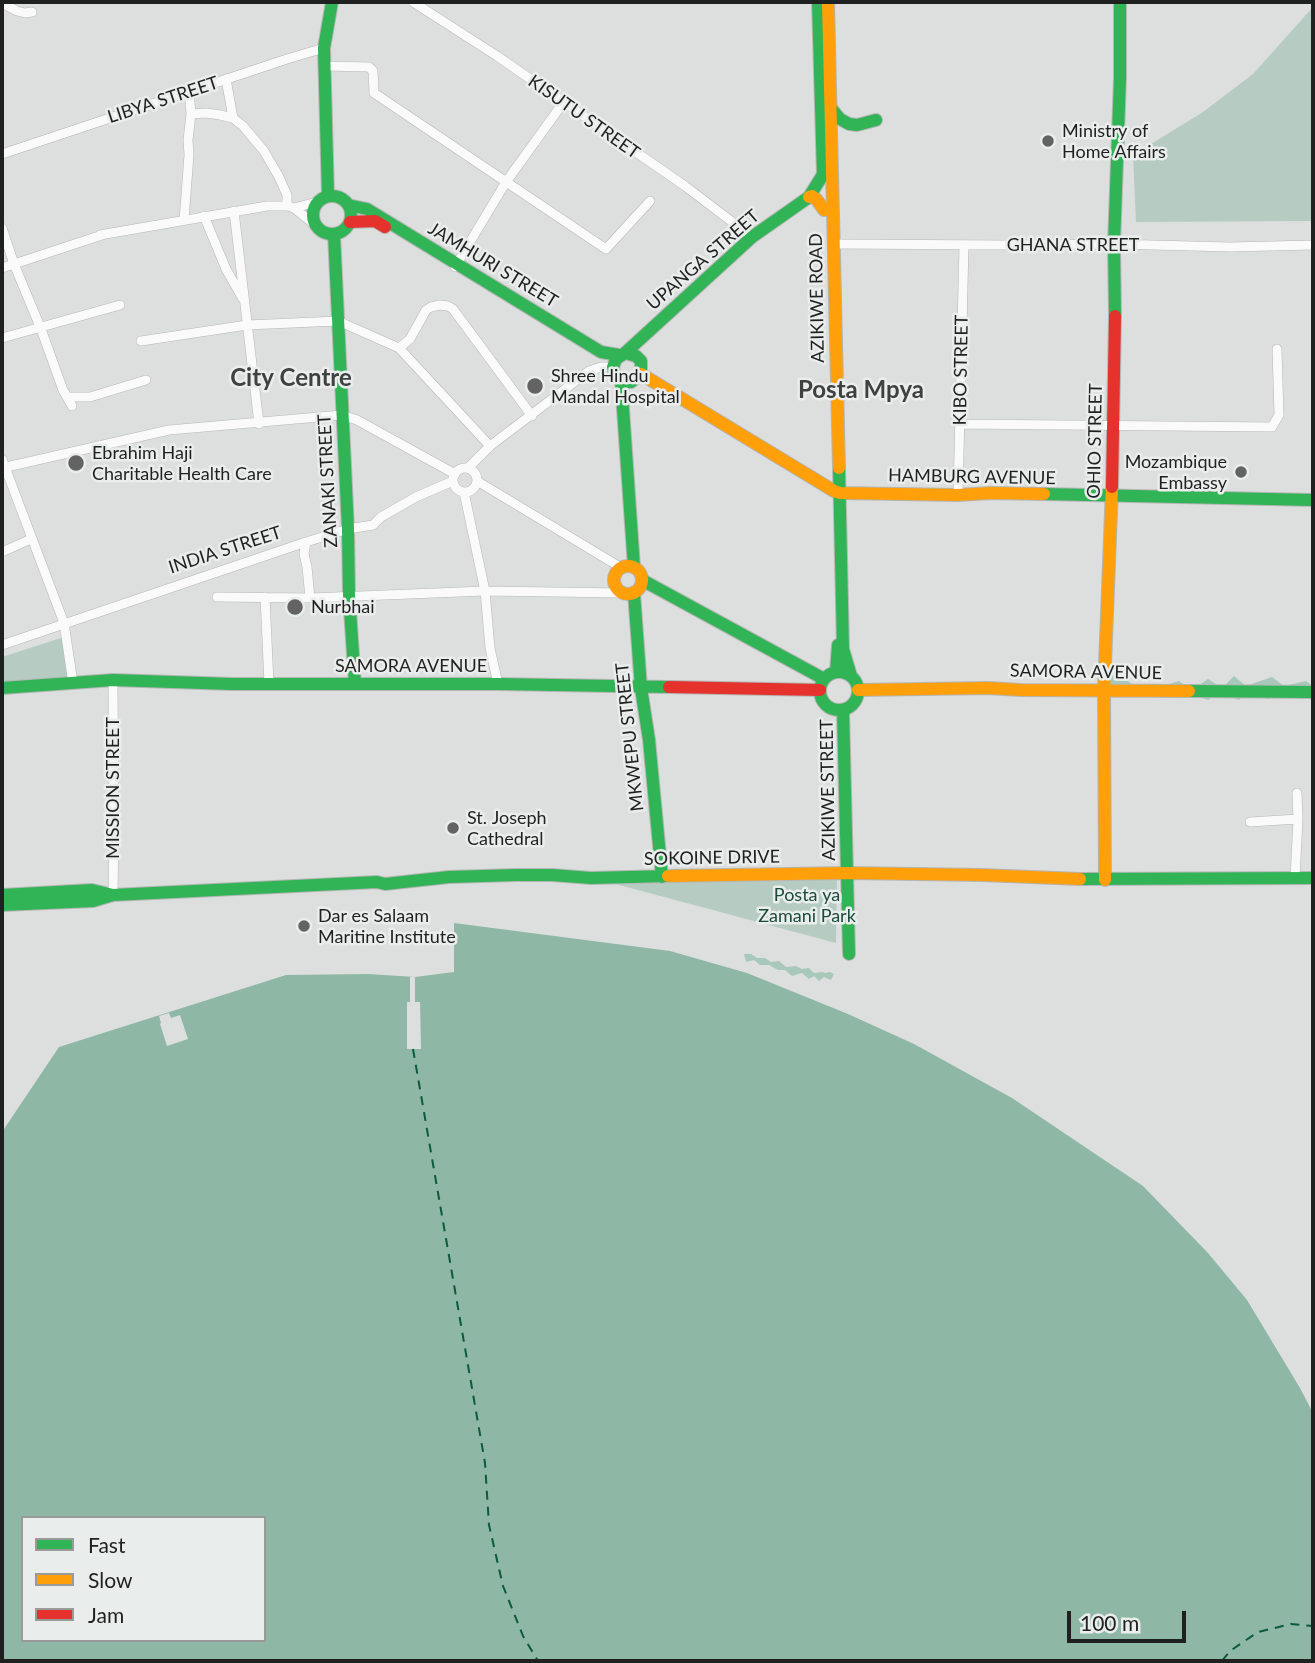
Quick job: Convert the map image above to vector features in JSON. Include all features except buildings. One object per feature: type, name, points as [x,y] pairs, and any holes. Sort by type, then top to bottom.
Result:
[{"type":"street","points":[[314,224],[312,213],[322,199],[324,48],[332,2]]},
{"type":"street","name":"KISUTU STREET","points":[[413,2],[497,56],[685,186],[752,237]]},
{"type":"street","name":"AZIKIWE ROAD","points":[[818,2],[834,244],[839,653],[827,680]]},
{"type":"street","name":"AZIKIWE ROAD","points":[[828,2],[830,107],[824,210],[843,649],[851,676]]},
{"type":"street","name":"OHIO STREET","points":[[1105,880],[1104,690],[1112,497],[1120,2]]},
{"type":"street","points":[[2,3],[17,11],[32,12]]},
{"type":"street","name":"LIBYA STREET","points":[[2,154],[324,48]]},
{"type":"street","points":[[325,66],[369,66],[373,71],[374,93],[606,249],[650,201]]},
{"type":"street","points":[[226,79],[233,118]]},
{"type":"street","points":[[184,220],[191,114],[189,91]]},
{"type":"street","points":[[456,265],[506,182],[563,103]]},
{"type":"street","points":[[830,107],[840,119],[849,124],[857,125],[876,120]]},
{"type":"street","points":[[2,268],[103,234],[267,206],[290,207],[340,197],[348,205],[350,222],[342,232],[323,232],[290,207],[271,161],[243,126],[233,118],[206,113],[191,114]]},
{"type":"street","name":"UPANGA STREET","points":[[621,359],[752,237],[808,197],[827,168]]},
{"type":"street","points":[[808,197],[812,196],[817,200],[824,210]]},
{"type":"street","name":"JAMHURI STREET","points":[[348,205],[367,209],[600,358],[621,359]]},
{"type":"street","points":[[234,211],[259,424]]},
{"type":"street","points":[[204,216],[226,269],[245,304]]},
{"type":"street","name":"JAMHURI STREET","points":[[350,222],[374,221],[456,265]]},
{"type":"street","points":[[2,228],[13,264],[63,390],[72,406]]},
{"type":"street","name":"ZANAKI STREET","points":[[334,234],[355,684]]},
{"type":"street","name":"GHANA STREET","points":[[834,244],[1114,244],[1230,247],[1313,245]]},
{"type":"street","name":"KIBO STREET","points":[[958,495],[964,245]]},
{"type":"street","points":[[2,338],[120,305]]},
{"type":"street","points":[[399,348],[411,340],[426,310],[440,305],[448,306],[460,318],[532,416]]},
{"type":"street","points":[[141,341],[247,325],[338,321],[399,348],[490,446]]},
{"type":"street","points":[[960,424],[1272,427],[1279,415],[1278,349]]},
{"type":"street","points":[[468,468],[475,473],[477,481],[475,487],[464,492],[456,487],[454,477],[459,470],[468,468],[490,446],[589,372],[621,359],[641,361],[641,374],[632,382],[621,380],[614,374],[621,359]]},
{"type":"street","points":[[641,374],[837,492]]},
{"type":"street","points":[[67,397],[90,397],[146,380]]},
{"type":"street","points":[[621,380],[634,567]]},
{"type":"street","points":[[73,683],[64,623],[3,465],[169,430],[342,415],[357,420],[454,477]]},
{"type":"street","name":"INDIA STREET","points":[[2,645],[306,542],[348,529],[373,525],[381,517],[454,477]]},
{"type":"street","points":[[217,597],[310,598],[485,591],[628,593],[640,588],[640,572],[634,567],[620,567],[477,481]]},
{"type":"street","points":[[464,492],[485,591],[498,684]]},
{"type":"street","name":"HAMBURG AVENUE","points":[[837,492],[1313,500]]},
{"type":"street","points":[[2,552],[31,538]]},
{"type":"street","points":[[306,542],[303,554],[310,598]]},
{"type":"street","name":"MKWEPU STREET","points":[[620,567],[615,573],[614,582],[615,587],[628,593],[649,740],[662,877]]},
{"type":"street","points":[[642,580],[827,680]]},
{"type":"street","points":[[265,597],[269,684]]},
{"type":"street","points":[[841,672],[851,676],[857,685],[856,701],[844,710],[829,707],[821,697],[827,680],[841,672]]},
{"type":"street","name":"SAMORA AVENUE","points":[[2,688],[113,681],[498,684],[641,688],[827,680]]},
{"type":"street","name":"MISSION STREET","points":[[113,681],[113,895]]},
{"type":"street","name":"SAMORA AVENUE","points":[[858,690],[988,688],[1313,692]]},
{"type":"street","name":"AZIKIWE STREET","points":[[844,710],[849,954]]},
{"type":"street","points":[[1296,878],[1297,793]]},
{"type":"street","points":[[1250,822],[1298,819]]},
{"type":"street","name":"SOKOINE DRIVE","points":[[2,905],[93,901],[113,895],[377,882],[385,884],[449,877],[552,875],[591,878],[847,873],[1105,880],[1313,878]]},
{"type":"street","name":"SOKOINE DRIVE","points":[[2,895],[92,890],[113,895]]},
{"type":"green space","points":[[1313,7],[1313,221],[1136,222],[1133,155],[1203,112],[1253,74]]},
{"type":"green space","points":[[64,637],[70,679],[2,684],[2,657]]},
{"type":"green space","name":"Posta ya Zamani Park","points":[[837,876],[836,943],[608,882]]},
{"type":"shaded area","points":[[1115,672],[1132,684],[1166,685],[1179,681],[1192,690],[1208,679],[1222,688],[1234,676],[1246,686],[1272,677],[1284,686],[1306,681],[1313,686],[1313,697],[1300,699],[1282,692],[1268,699],[1247,692],[1239,700],[1219,693],[1208,700],[1189,694],[1178,697],[1165,691],[1112,695],[1106,682]]},
{"type":"shaded area","points":[[454,923],[670,951],[747,973],[914,1044],[1012,1098],[1143,1186],[1208,1253],[1247,1300],[1313,1413],[1313,1661],[2,1661],[2,1132],[59,1047],[286,975],[368,974],[415,977],[454,972]]},
{"type":"shaded area","points":[[744,954],[765,958],[771,962],[779,961],[786,967],[796,966],[809,968],[814,973],[834,974],[831,980],[824,977],[819,981],[814,976],[809,979],[802,973],[792,976],[785,970],[760,965],[754,960],[746,962]]},
{"type":"pier","points":[[410,977],[415,977],[415,1002],[420,1002],[421,1049],[407,1049]]},
{"type":"pier","points":[[169,1013],[171,1018],[180,1015],[188,1039],[167,1046],[159,1016]]},
{"type":"ferry route","points":[[413,1049],[485,1463],[489,1525],[503,1586],[523,1636],[538,1661]]},
{"type":"ferry route","points":[[1222,1661],[1230,1651],[1258,1632],[1291,1624],[1313,1626]]},
{"type":"traffic: fast","points":[[328,196],[324,48],[332,2]]},
{"type":"traffic: fast","points":[[818,2],[823,175]]},
{"type":"traffic: fast","points":[[1115,316],[1114,244],[1120,2]]},
{"type":"traffic: fast","points":[[830,107],[840,119],[849,124],[857,125],[876,120]]},
{"type":"traffic: fast","points":[[625,353],[636,356],[641,361],[641,374],[631,382],[625,382],[614,374],[616,359],[752,237],[809,197],[827,168]]},
{"type":"traffic: fast","points":[[332,196],[346,201],[351,215],[346,229],[332,234],[318,229],[313,215],[318,201],[332,196]]},
{"type":"traffic: fast","points":[[348,205],[367,209],[601,352],[619,355]]},
{"type":"traffic: fast","points":[[334,234],[355,684]]},
{"type":"traffic: fast","points":[[621,380],[634,567]]},
{"type":"traffic: fast","points":[[839,468],[843,649],[851,676]]},
{"type":"traffic: fast","points":[[1044,494],[1313,500]]},
{"type":"traffic: fast","points":[[642,580],[824,679]]},
{"type":"traffic: fast","points":[[634,593],[641,688],[649,740],[662,877]]},
{"type":"traffic: fast","points":[[836,672],[838,645]]},
{"type":"traffic: fast","points":[[839,672],[852,678],[858,691],[852,704],[839,710],[826,704],[820,691],[826,678],[839,672]]},
{"type":"traffic: fast","points":[[2,688],[113,680],[232,684],[669,687]]},
{"type":"traffic: fast","points":[[1189,691],[1313,692]]},
{"type":"traffic: fast","points":[[843,710],[849,954]]},
{"type":"traffic: fast","points":[[2,905],[93,901],[113,895],[377,882],[385,884],[449,877],[668,876]]},
{"type":"traffic: fast","points":[[1080,879],[1313,878]]},
{"type":"traffic: fast","points":[[2,895],[92,890],[113,895]]},
{"type":"traffic: slow","points":[[828,2],[839,468]]},
{"type":"traffic: slow","points":[[809,197],[817,200],[824,210]]},
{"type":"traffic: slow","points":[[641,374],[840,493],[1044,494]]},
{"type":"traffic: slow","points":[[1105,880],[1104,690],[1112,487]]},
{"type":"traffic: slow","points":[[628,566],[638,570],[642,580],[638,590],[628,594],[618,590],[614,580],[618,570],[628,566]]},
{"type":"traffic: slow","points":[[858,690],[988,688],[1189,691]]},
{"type":"traffic: slow","points":[[668,876],[847,873],[1080,879]]},
{"type":"traffic: jam","points":[[350,222],[375,221],[385,227]]},
{"type":"traffic: jam","points":[[1112,487],[1115,316]]},
{"type":"traffic: jam","points":[[669,687],[820,690]]},
{"type":"place","name":"Ministry of Home Affairs","points":[[1048,141]]},
{"type":"place","name":"Shree Hindu Mandal Hospital","points":[[535,386]]},
{"type":"place","name":"Ebrahim Haji Charitable Health Care","points":[[76,463]]},
{"type":"place","name":"Mozambique Embassy","points":[[1241,472]]},
{"type":"place","name":"Nurbhai","points":[[295,607]]},
{"type":"place","name":"St. Joseph Cathedral","points":[[453,828]]},
{"type":"place","name":"Dar es Salaam Maritine Institute","points":[[304,926]]},
{"type":"district","name":"City Centre","points":[[291,378]]},
{"type":"district","name":"Posta Mpya","points":[[861,390]]}]
